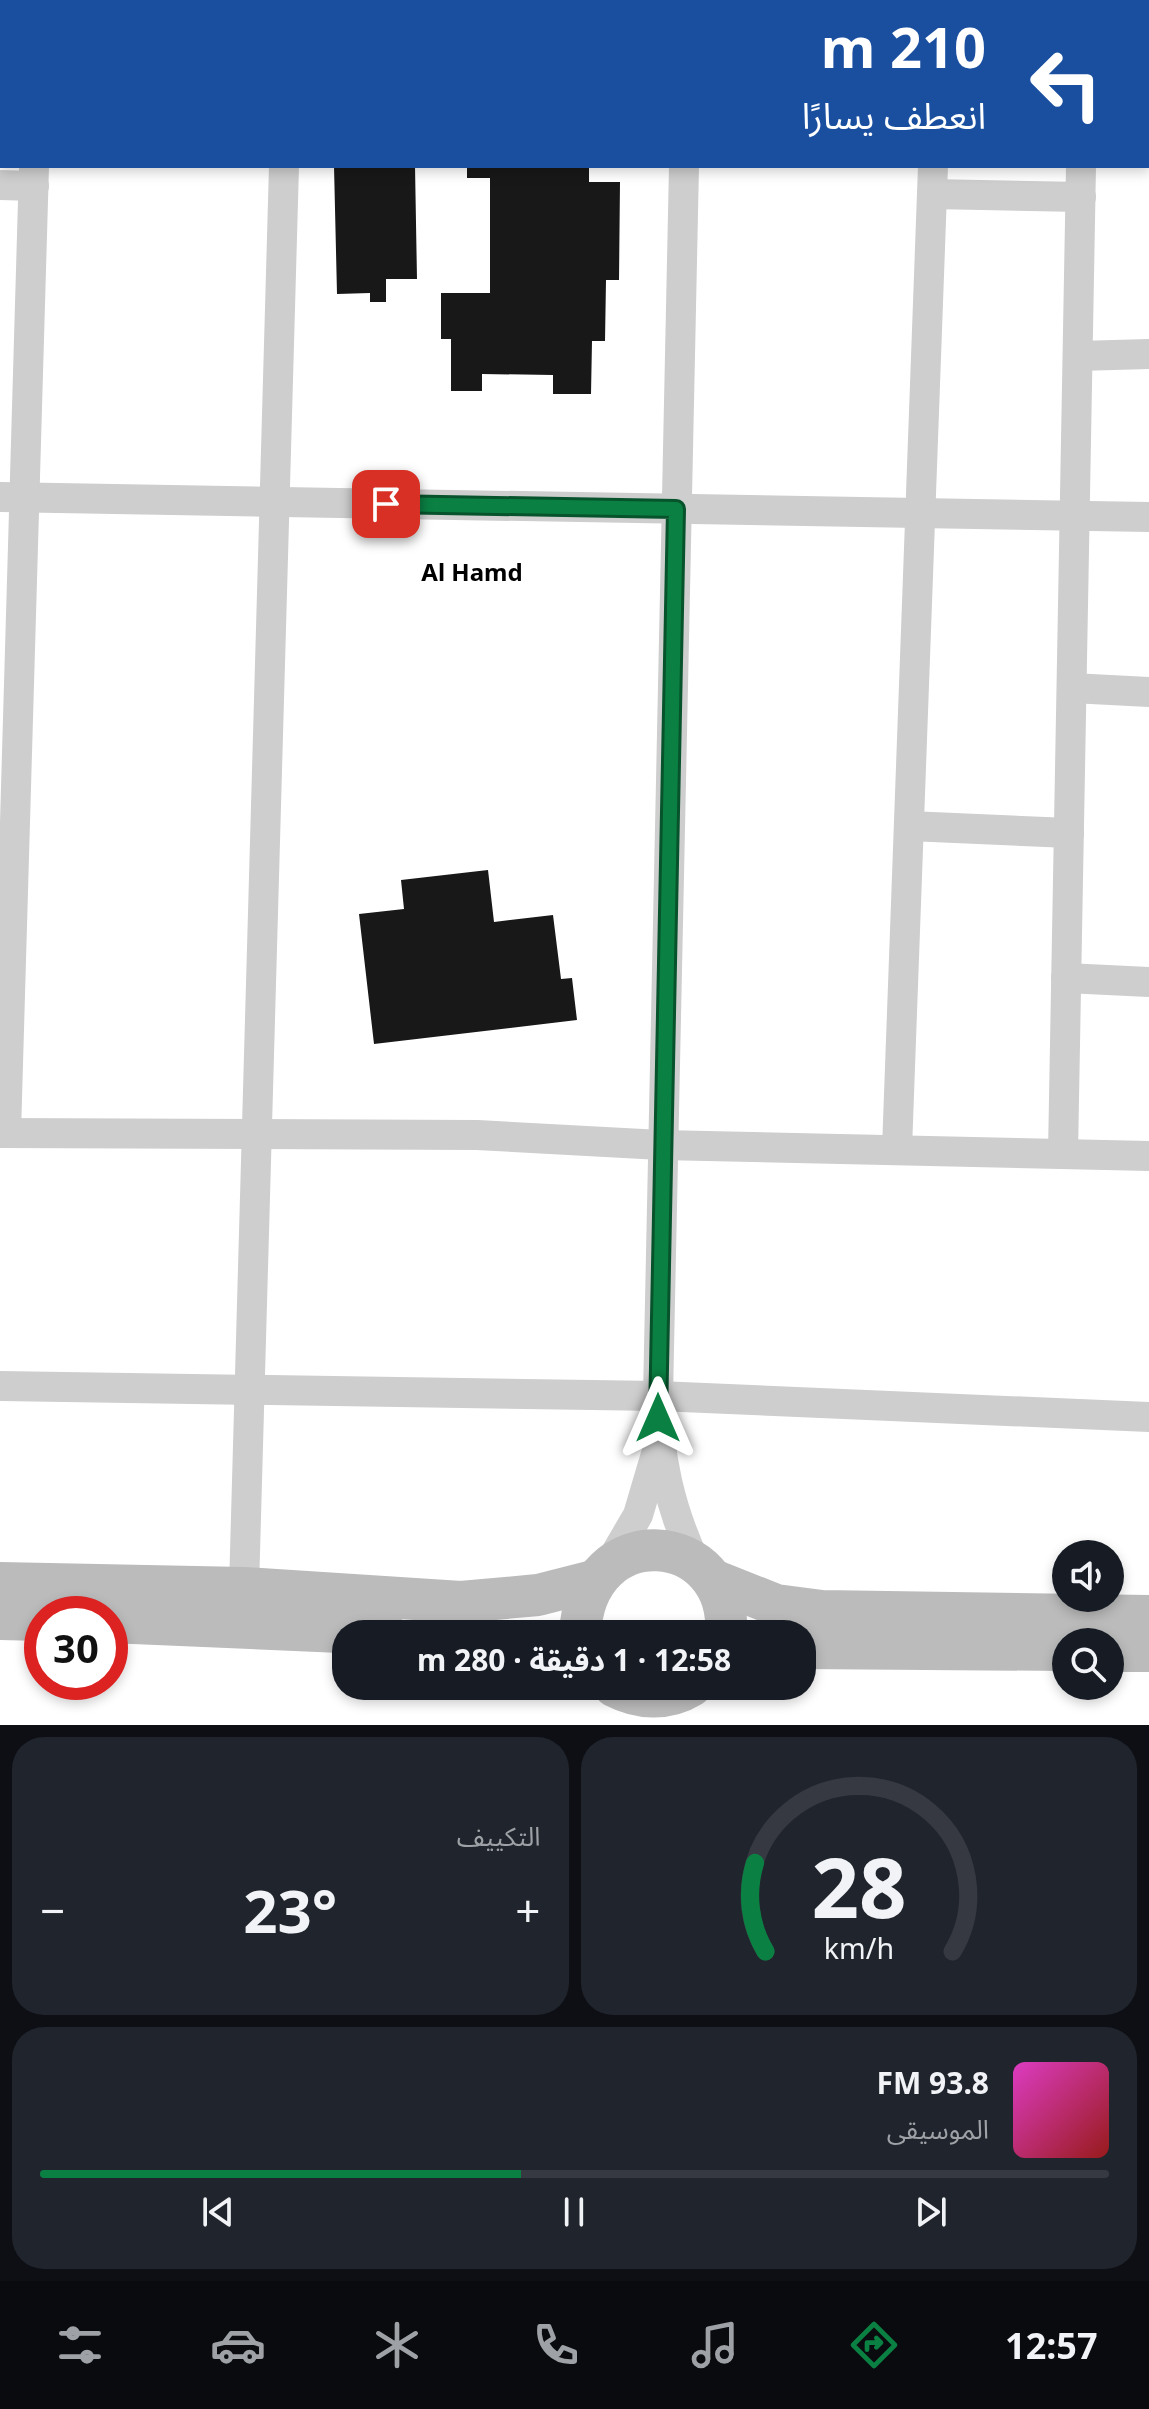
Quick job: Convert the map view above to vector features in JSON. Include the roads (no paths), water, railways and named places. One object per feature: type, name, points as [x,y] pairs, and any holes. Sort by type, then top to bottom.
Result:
[{"type":"main road","points":[[0,1583],[244,1588],[461,1602],[538,1595],[602,1572],[630,1554],[652,1550],[776,1605],[822,1611],[1149,1616]]},
{"type":"main road","points":[[704,1571],[725,1604],[726,1620]]},
{"type":"main road","points":[[580,1620],[581,1606],[602,1572]]},
{"type":"main road","points":[[0,1619],[24,1620]]},
{"type":"main road","points":[[128,1623],[332,1632]]},
{"type":"main road","points":[[816,1648],[1052,1650]]},
{"type":"main road","points":[[1124,1651],[1149,1651]]},
{"type":"street","points":[[244,1588],[284,168]]},
{"type":"street","points":[[602,1572],[648,1491],[658,1440],[661,1145],[684,168]]},
{"type":"street","points":[[1063,1154],[1081,168]]},
{"type":"street","points":[[0,185],[34,176],[14,497],[6,813],[3,1133],[477,1135],[661,1145],[1149,1156]]},
{"type":"street","points":[[897,1149],[933,180],[1081,197]]},
{"type":"street","points":[[1078,356],[1149,354]]},
{"type":"street","points":[[14,497],[1149,517]]},
{"type":"street","points":[[1072,688],[1149,692]]},
{"type":"street","points":[[909,826],[1069,833]]},
{"type":"street","points":[[1066,978],[1149,982]]},
{"type":"street","points":[[0,1386],[250,1387],[658,1396],[1149,1417]]},
{"type":"street","points":[[658,1440],[675,1513],[704,1571]]},
{"type":"district","name":"Al Hamd","points":[[472,573]]}]
